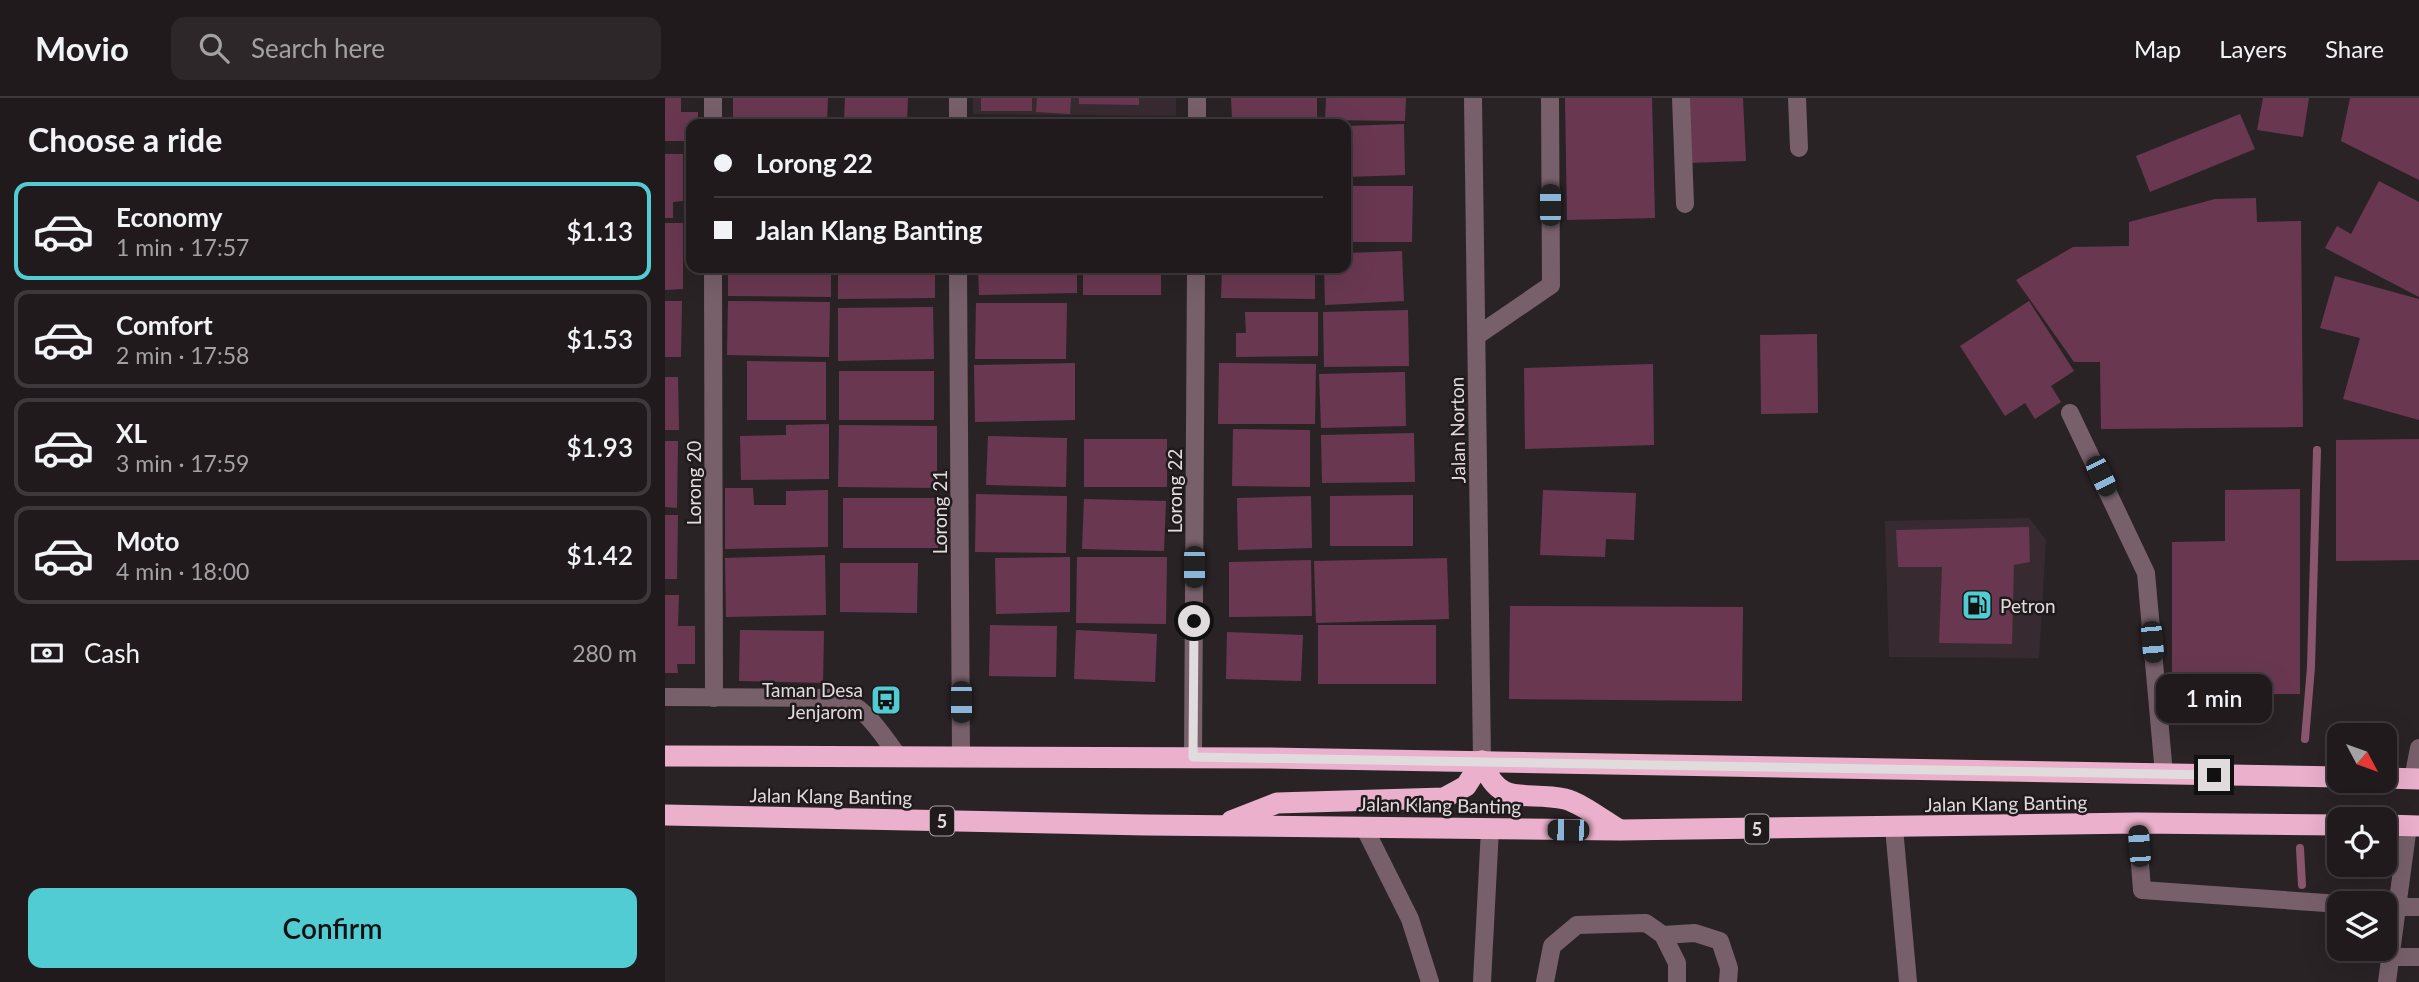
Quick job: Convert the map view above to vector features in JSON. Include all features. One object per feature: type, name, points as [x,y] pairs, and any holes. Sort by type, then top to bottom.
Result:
[{"type":"highway","name":"Jalan Klang Banting","points":[[665,756],[1193,757],[2327,777]]},
{"type":"highway","points":[[1219,825],[1277,803],[1444,798],[1466,786],[1482,761]]},
{"type":"highway","points":[[1482,761],[1489,780],[1503,793],[1566,800],[1621,830]]},
{"type":"highway","points":[[2397,778],[2416,779]]},
{"type":"highway","name":"Jalan Klang Banting","points":[[665,814],[1621,830],[2137,823],[2327,825]]},
{"type":"street","points":[[713,98],[713,119]]},
{"type":"street","points":[[958,98],[958,119]]},
{"type":"street","points":[[1197,98],[1197,119]]},
{"type":"street","name":"Jalan Norton","points":[[1473,98],[1482,761]]},
{"type":"street","points":[[1478,335],[1551,285],[1550,98]]},
{"type":"street","points":[[1681,98],[1685,204]]},
{"type":"street","points":[[1797,98],[1798,148]]},
{"type":"street","name":"Lorong 20","points":[[713,273],[714,698]]},
{"type":"street","name":"Lorong 21","points":[[958,273],[961,756]]},
{"type":"street","name":"Lorong 22","points":[[1193,757],[1196,273]]},
{"type":"street","points":[[2070,413],[2146,573],[2164,774]]},
{"type":"street","points":[[665,697],[836,698],[849,701],[860,708],[899,757]]},
{"type":"street","points":[[2416,779],[2419,748]]},
{"type":"street","points":[[2137,823],[2142,891],[2327,903]]},
{"type":"street","points":[[2395,891],[2413,826]]},
{"type":"street","points":[[1364,827],[1410,919],[1430,982]]},
{"type":"street","points":[[1894,828],[1908,982]]},
{"type":"street","points":[[1482,982],[1490,829]]},
{"type":"street","points":[[2397,907],[2419,907]]},
{"type":"street","points":[[1545,982],[1552,946],[1577,925],[1646,923],[1663,935],[1677,963],[1677,982]]},
{"type":"street","points":[[1663,935],[1695,933],[1720,941],[1729,968],[1728,982]]},
{"type":"street","points":[[2397,957],[2419,957]]},
{"type":"street","points":[[2387,982],[2390,961]]},
{"type":"shaded area","points":[[973,98],[1176,98],[1176,116],[973,114]]},
{"type":"shaded area","points":[[2029,518],[2046,540],[2039,658],[1889,657],[1885,521]]},
{"type":"building","points":[[665,98],[681,98],[681,112],[698,112],[698,119],[686,119],[686,141],[665,141]]},
{"type":"building","points":[[733,98],[828,98],[827,119],[733,119]]},
{"type":"building","points":[[845,98],[908,98],[907,119],[844,119]]},
{"type":"building","points":[[981,98],[1032,98],[1032,111],[981,111]]},
{"type":"building","points":[[1037,98],[1071,98],[1070,114],[1036,112]]},
{"type":"building","points":[[1079,98],[1139,98],[1139,105],[1079,104]]},
{"type":"building","points":[[1231,98],[1317,98],[1317,118],[1232,119]]},
{"type":"building","points":[[1326,98],[1406,98],[1405,121],[1325,119]]},
{"type":"building","points":[[1565,98],[1652,98],[1655,218],[1567,220]]},
{"type":"building","points":[[1686,98],[1743,98],[1746,161],[1688,163]]},
{"type":"building","points":[[2263,98],[2309,98],[2303,137],[2257,130]]},
{"type":"building","points":[[2350,98],[2419,98],[2419,180],[2341,141]]},
{"type":"building","points":[[2240,114],[2255,149],[2150,192],[2136,156]]},
{"type":"building","points":[[1404,124],[1405,175],[1351,177],[1351,126]]},
{"type":"building","points":[[665,154],[683,154],[683,201],[673,202],[673,218],[665,218]]},
{"type":"building","points":[[2379,181],[2419,202],[2419,297],[2325,248],[2337,226],[2351,234]]},
{"type":"building","points":[[1351,186],[1413,186],[1412,242],[1351,242]]},
{"type":"building","points":[[2256,198],[2257,222],[2301,221],[2303,427],[2101,429],[2100,362],[2074,362],[2016,280],[2073,247],[2129,246],[2129,222],[2215,199]]},
{"type":"building","points":[[665,223],[683,223],[683,289],[665,290]]},
{"type":"building","points":[[1402,251],[1404,301],[1325,305],[1324,273],[1351,273],[1351,253]]},
{"type":"building","points":[[728,273],[831,273],[831,297],[728,296]]},
{"type":"building","points":[[838,273],[935,273],[935,298],[838,299]]},
{"type":"building","points":[[978,273],[1077,273],[1077,293],[979,295]]},
{"type":"building","points":[[1083,273],[1161,273],[1161,295],[1083,295]]},
{"type":"building","points":[[1222,273],[1315,273],[1315,299],[1221,298]]},
{"type":"building","points":[[2335,276],[2419,299],[2419,420],[2343,399],[2360,338],[2320,328]]},
{"type":"building","points":[[665,301],[682,301],[681,357],[665,357]]},
{"type":"building","points":[[728,301],[830,302],[829,357],[727,355]]},
{"type":"building","points":[[2029,301],[2074,371],[2051,386],[2061,402],[2035,419],[2025,403],[2005,416],[1960,346]]},
{"type":"building","points":[[976,303],[1067,303],[1066,359],[975,359]]},
{"type":"building","points":[[933,307],[934,359],[838,361],[838,308]]},
{"type":"building","points":[[1408,310],[1409,366],[1324,367],[1323,312]]},
{"type":"building","points":[[1245,312],[1318,312],[1318,356],[1236,357],[1236,333],[1246,333]]},
{"type":"building","points":[[1817,334],[1818,413],[1761,414],[1760,335]]},
{"type":"building","points":[[747,361],[826,362],[826,420],[747,420]]},
{"type":"building","points":[[1075,363],[1075,420],[975,422],[974,365]]},
{"type":"building","points":[[1219,363],[1316,364],[1315,424],[1218,424]]},
{"type":"building","points":[[1653,364],[1654,445],[1525,449],[1524,368]]},
{"type":"building","points":[[839,371],[934,371],[934,420],[839,420]]},
{"type":"building","points":[[1405,372],[1406,426],[1321,428],[1319,374]]},
{"type":"building","points":[[665,377],[678,377],[679,430],[665,430]]},
{"type":"building","points":[[829,424],[829,479],[741,480],[740,436],[786,435],[786,425]]},
{"type":"building","points":[[839,425],[937,426],[937,488],[838,487]]},
{"type":"building","points":[[1233,429],[1310,430],[1310,487],[1232,486]]},
{"type":"building","points":[[1414,433],[1415,482],[1322,483],[1321,435]]},
{"type":"building","points":[[988,436],[1067,438],[1066,487],[986,485]]},
{"type":"building","points":[[1084,439],[1167,439],[1167,487],[1084,487]]},
{"type":"building","points":[[2419,439],[2419,560],[2336,561],[2336,440]]},
{"type":"building","points":[[665,441],[678,441],[677,508],[665,507]]},
{"type":"building","points":[[725,488],[753,488],[754,505],[786,505],[786,491],[828,490],[828,547],[725,549]]},
{"type":"building","points":[[2300,489],[2300,694],[2172,695],[2172,542],[2225,541],[2225,490]]},
{"type":"building","points":[[1543,490],[1636,493],[1634,540],[1606,539],[1605,557],[1540,555]]},
{"type":"building","points":[[976,494],[1067,496],[1066,553],[975,552]]},
{"type":"building","points":[[1413,495],[1413,546],[1330,546],[1330,496]]},
{"type":"building","points":[[1311,496],[1312,548],[1238,550],[1237,498]]},
{"type":"building","points":[[843,498],[939,498],[938,548],[843,548]]},
{"type":"building","points":[[1084,499],[1166,501],[1164,551],[1082,549]]},
{"type":"building","points":[[665,515],[678,515],[677,579],[665,579]]},
{"type":"building","name":"Petron","points":[[2029,527],[2030,562],[2014,565],[2012,644],[1939,643],[1942,567],[1898,567],[1896,530]]},
{"type":"building","points":[[825,555],[826,615],[726,617],[725,558]]},
{"type":"building","points":[[1070,557],[1070,612],[996,614],[995,558]]},
{"type":"building","points":[[1077,557],[1167,557],[1166,624],[1076,623]]},
{"type":"building","points":[[1447,558],[1449,619],[1316,623],[1314,561]]},
{"type":"building","points":[[1311,560],[1312,616],[1229,617],[1229,562]]},
{"type":"building","points":[[840,563],[918,563],[917,613],[840,612]]},
{"type":"building","points":[[665,595],[679,595],[678,626],[695,626],[695,664],[677,664],[678,673],[665,673]]},
{"type":"building","points":[[1510,606],[1743,607],[1742,701],[1509,699]]},
{"type":"building","points":[[990,625],[1057,626],[1056,677],[989,676]]},
{"type":"building","points":[[1318,625],[1436,625],[1436,684],[1318,684]]},
{"type":"building","points":[[740,630],[824,631],[823,683],[739,681]]},
{"type":"building","points":[[1076,630],[1157,634],[1155,682],[1074,679]]},
{"type":"building","points":[[1227,632],[1303,635],[1301,681],[1226,679]]},
{"type":"waterway","points":[[2305,739],[2311,667],[2317,450]]},
{"type":"waterway","points":[[2300,848],[2302,885]]},
{"type":"place","name":"Petron","points":[[1977,605]]},
{"type":"place","name":"Taman Desa Jenjarom","points":[[886,700]]},
{"type":"route","points":[[1194,621],[1193,757],[2214,775]]}]
